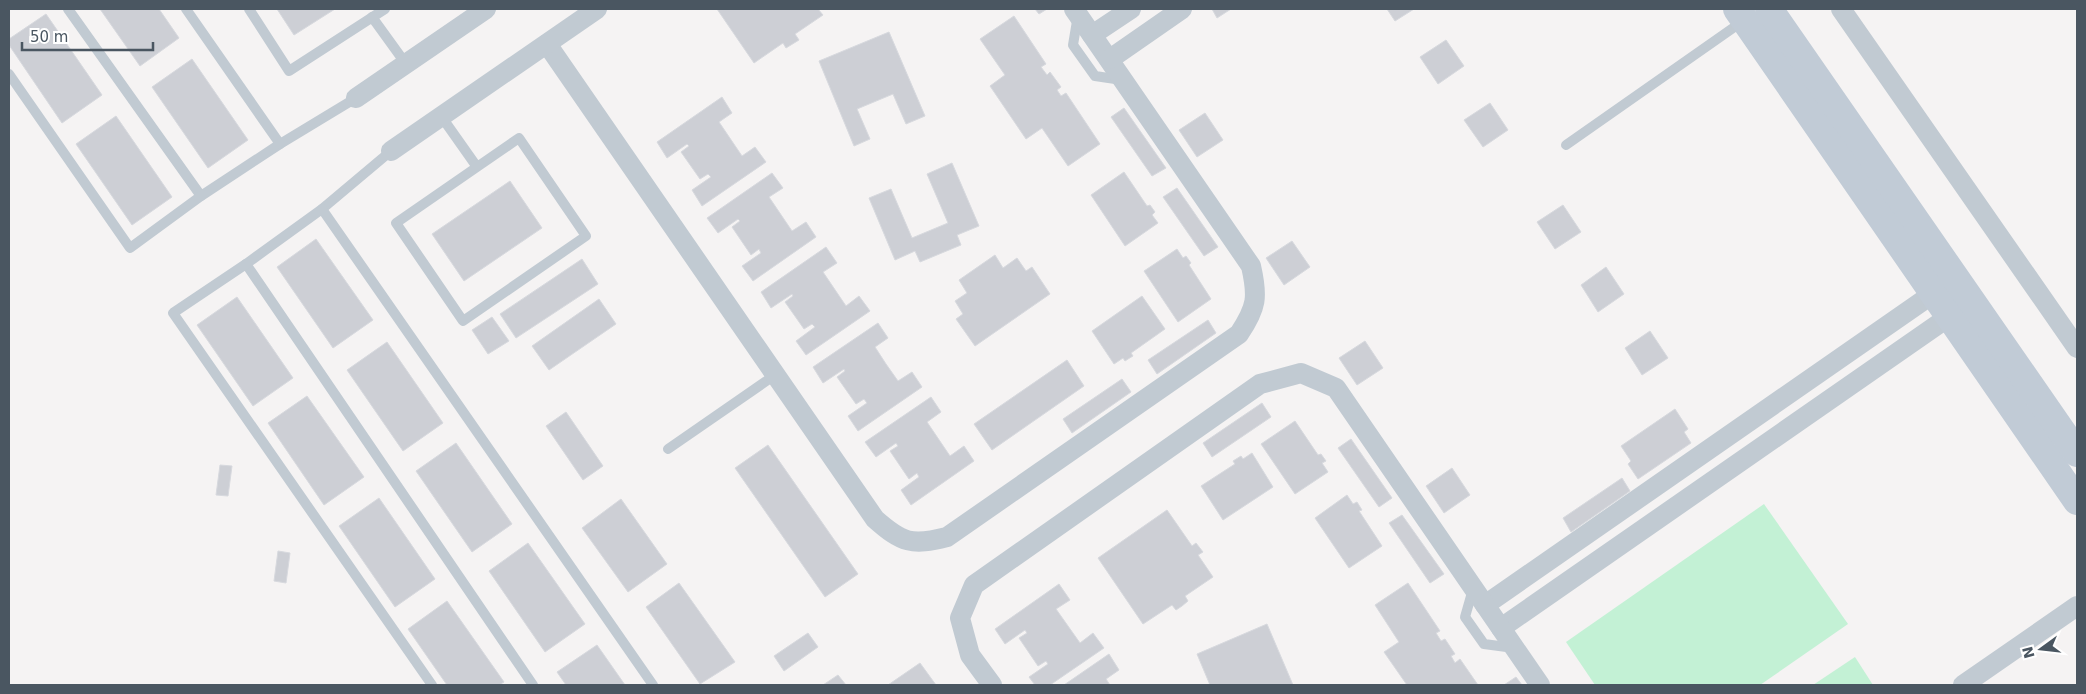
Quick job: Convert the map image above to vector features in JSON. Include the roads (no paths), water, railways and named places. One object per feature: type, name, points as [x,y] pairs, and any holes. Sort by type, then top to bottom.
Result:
[{"type":"main road","points":[[1769,9],[2077,453]]},
{"type":"main road","points":[[1741,14],[2077,501]]},
{"type":"street","points":[[356,98],[486,9]]},
{"type":"street","points":[[391,151],[597,9]]},
{"type":"street","points":[[1092,35],[1131,9]]},
{"type":"street","points":[[1110,59],[1182,9]]},
{"type":"street","points":[[1841,9],[2077,348]]},
{"type":"street","points":[[547,44],[875,519],[894,536],[921,543],[947,537],[1239,334],[1251,316],[1256,290],[1251,266],[1076,12]]},
{"type":"street","points":[[1485,605],[1934,293]]},
{"type":"street","points":[[1501,628],[1950,316]]},
{"type":"street","points":[[992,685],[970,655],[960,618],[974,585],[1260,384],[1301,373],[1336,388],[1540,685]]},
{"type":"street","points":[[1708,450],[1723,473]]},
{"type":"street","points":[[1963,685],[2077,606]]},
{"type":"lane","points":[[68,9],[201,196]]},
{"type":"lane","points":[[186,9],[280,144]]},
{"type":"lane","points":[[249,9],[289,71],[386,9]]},
{"type":"lane","points":[[1076,12],[1073,45],[1095,76],[1124,80]]},
{"type":"lane","points":[[1566,145],[1741,14]]},
{"type":"lane","points":[[372,17],[406,64]]},
{"type":"lane","points":[[9,74],[130,248],[201,196],[280,144],[356,98]]},
{"type":"lane","points":[[441,116],[477,167]]},
{"type":"lane","points":[[519,138],[586,236],[463,321],[396,223],[477,167],[519,138]]},
{"type":"lane","points":[[391,151],[322,209],[246,264],[173,313],[432,685]]},
{"type":"lane","points":[[322,209],[654,685]]},
{"type":"lane","points":[[246,264],[533,685]]},
{"type":"lane","points":[[668,449],[775,375]]},
{"type":"lane","points":[[1473,588],[1465,617],[1484,644],[1514,648]]}]
